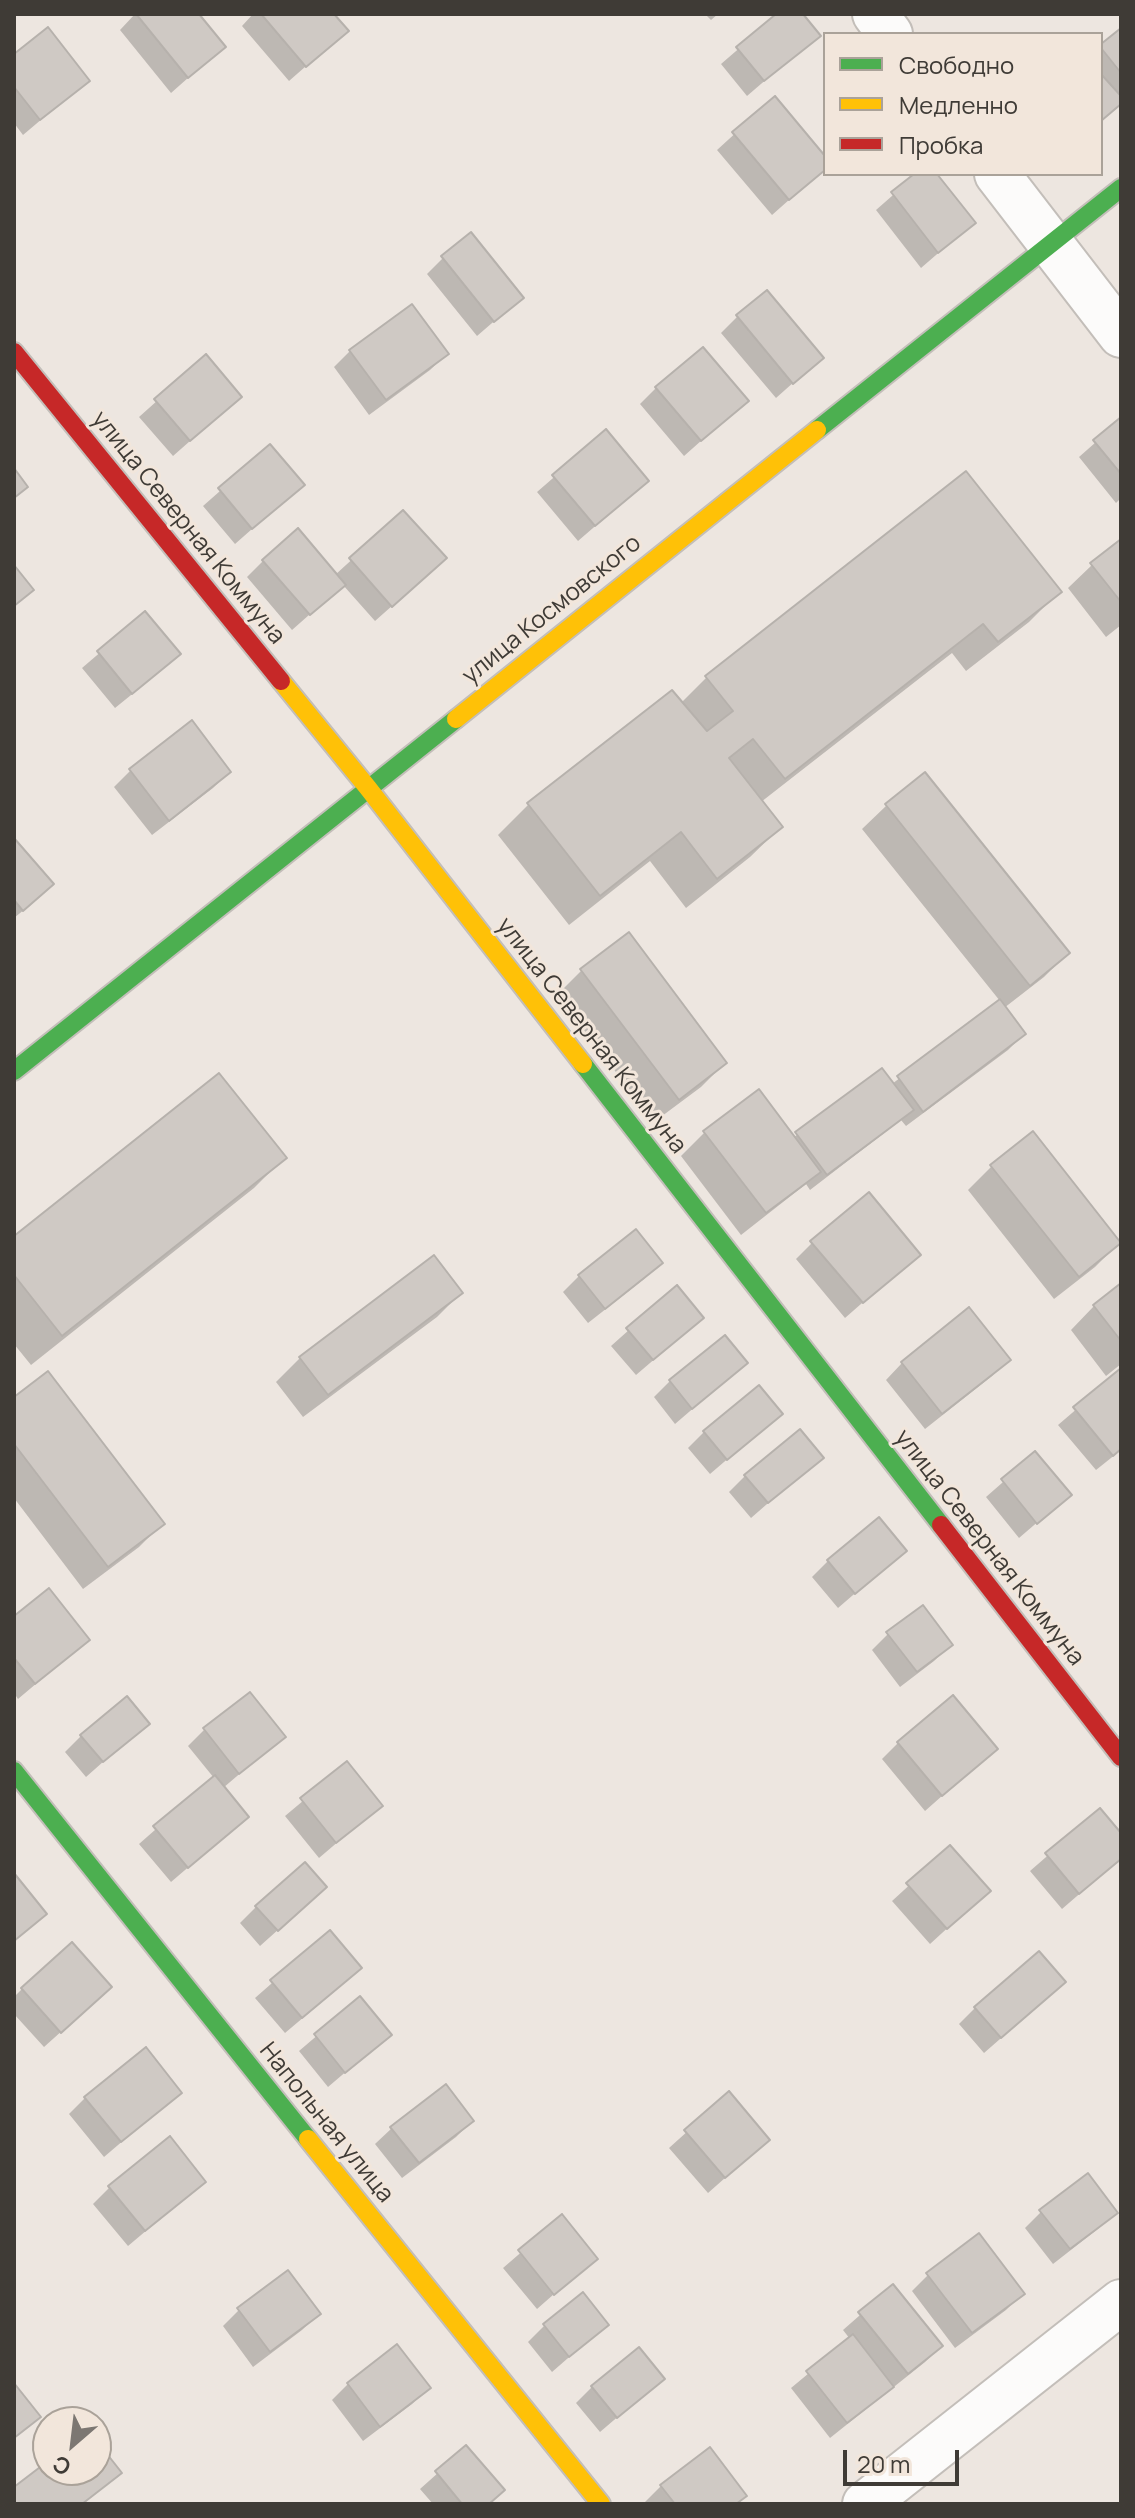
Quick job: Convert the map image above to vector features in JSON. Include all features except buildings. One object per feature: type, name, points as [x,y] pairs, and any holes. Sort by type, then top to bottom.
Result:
[{"type":"street","points":[[875,14],[888,32]]},
{"type":"street","points":[[999,176],[1121,335]]},
{"type":"street","name":"улица Космовского","points":[[14,1071],[1121,188]]},
{"type":"street","name":"улица Северная Коммуна","points":[[14,352],[368,788],[1121,1757]]},
{"type":"street","name":"Напольная улица","points":[[14,1771],[601,2504]]},
{"type":"street","points":[[865,2504],[1121,2302]]},
{"type":"traffic: fast","points":[[817,430],[1121,188]]},
{"type":"traffic: fast","points":[[14,1071],[456,719]]},
{"type":"traffic: fast","points":[[583,1064],[941,1525]]},
{"type":"traffic: fast","points":[[14,1771],[308,2139]]},
{"type":"traffic: slow","points":[[456,719],[817,430]]},
{"type":"traffic: slow","points":[[281,681],[583,1064]]},
{"type":"traffic: slow","points":[[308,2139],[601,2504]]},
{"type":"traffic: jam","points":[[14,352],[281,681]]},
{"type":"traffic: jam","points":[[941,1525],[1121,1757]]}]
